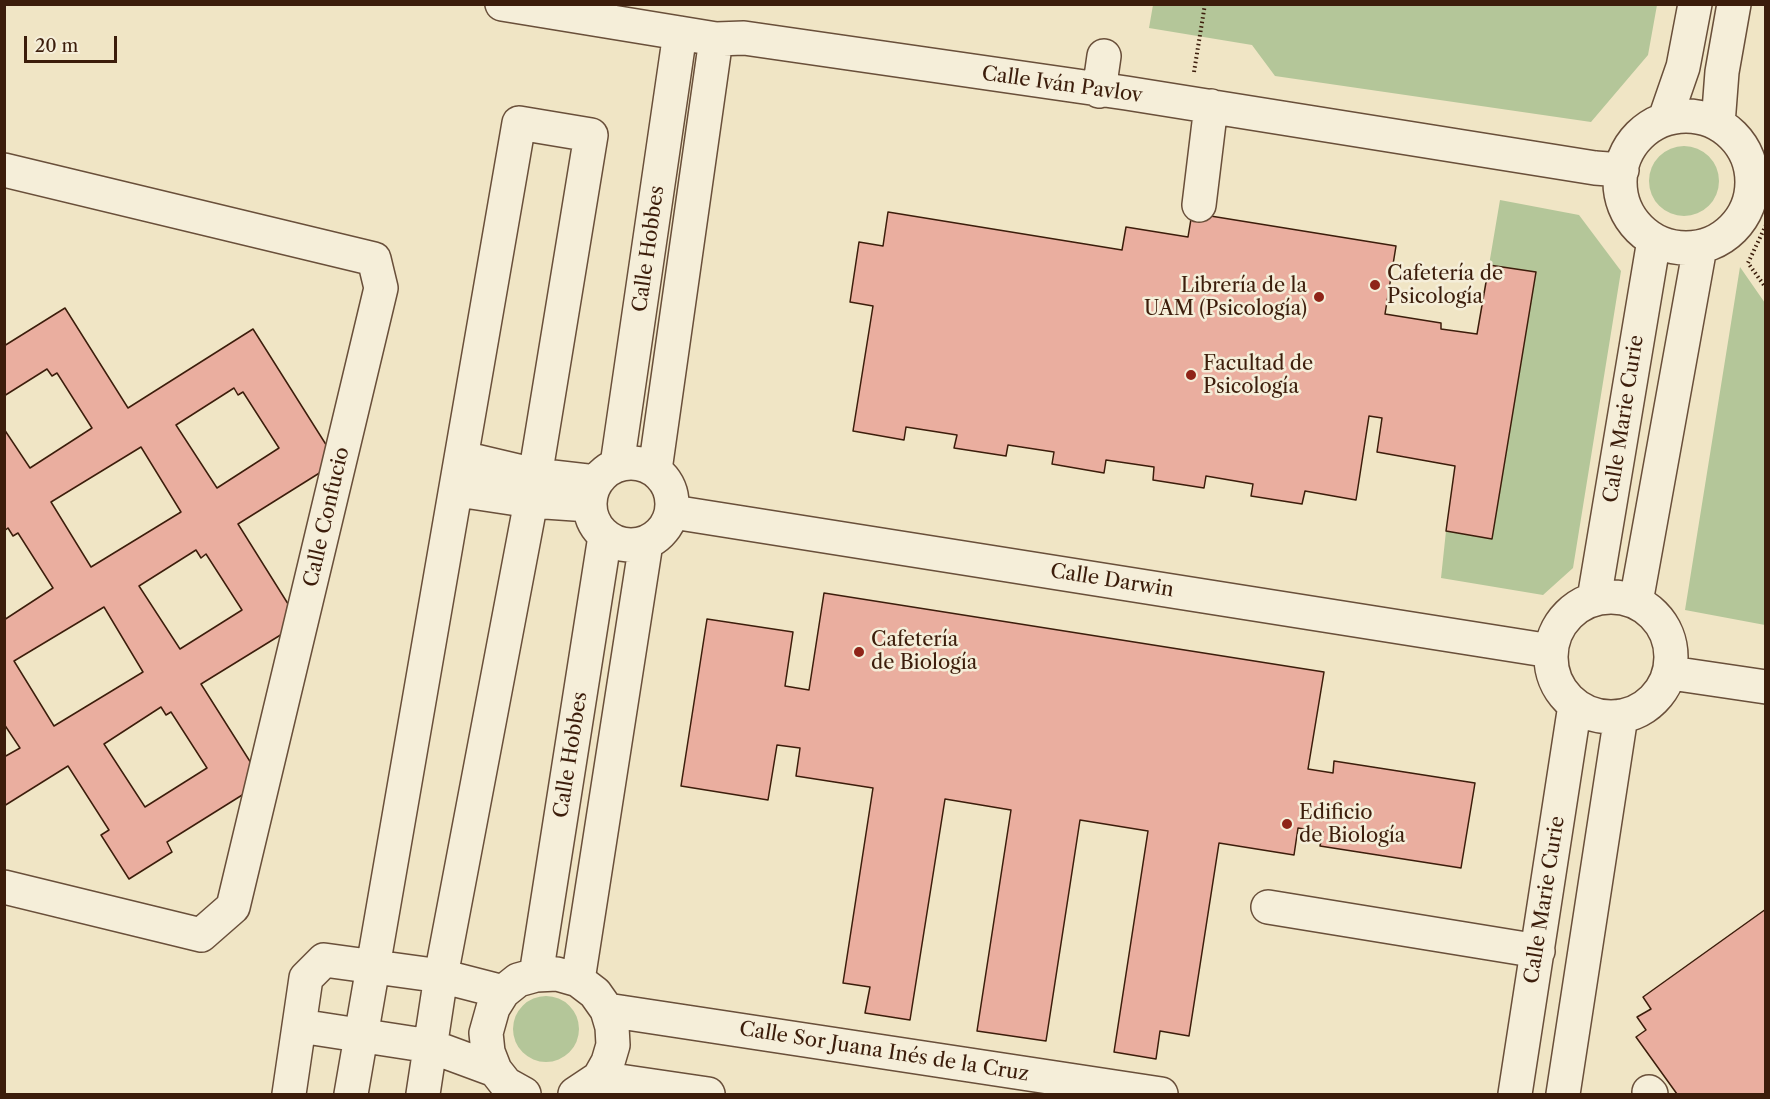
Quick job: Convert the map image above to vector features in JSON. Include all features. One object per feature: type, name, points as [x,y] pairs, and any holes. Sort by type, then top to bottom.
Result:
[{"type":"street","name":"Calle Iván Pavlov","points":[[502,4],[716,39],[744,38],[1211,106],[1595,168],[1622,170]]},
{"type":"street","points":[[1665,119],[1683,67],[1695,4]]},
{"type":"street","points":[[1718,124],[1722,72],[1734,4]]},
{"type":"street","name":"Calle Hobbes","points":[[601,484],[680,33]]},
{"type":"street","name":"Calle Hobbes","points":[[655,470],[716,39]]},
{"type":"street","points":[[1099,91],[1104,56]]},
{"type":"street","points":[[1199,205],[1211,106]]},
{"type":"street","points":[[1683,116],[1701,118],[1718,124],[1733,136],[1745,151],[1759,213],[1727,234],[1700,247],[1684,248],[1654,240],[1637,226],[1625,208],[1620,188],[1622,170],[1631,146],[1646,130],[1665,119],[1683,116]]},
{"type":"street","points":[[351,1095],[519,123],[591,135],[533,488],[441,976],[423,1095]]},
{"type":"street","name":"Calle Confucio","points":[[4,170],[374,259],[381,288],[233,907],[201,935],[4,887]]},
{"type":"street","name":"Calle Marie Curie","points":[[1594,599],[1654,240]]},
{"type":"street","points":[[1636,602],[1700,247]]},
{"type":"street","points":[[460,474],[533,488],[601,484],[630,462],[655,470],[670,489],[673,512],[663,531],[646,543],[632,546],[618,543],[605,536],[597,527],[601,484]]},
{"type":"street","name":"Calle Darwin","points":[[673,512],[1551,651]]},
{"type":"street","name":"Calle Hobbes","points":[[536,975],[605,536]]},
{"type":"street","name":"Calle Hobbes","points":[[578,980],[646,543]]},
{"type":"street","points":[[1608,597],[1636,602],[1649,611],[1664,630],[1672,662],[1671,673],[1653,700],[1638,710],[1621,716],[1605,717],[1575,705],[1560,690],[1552,671],[1551,651],[1555,634],[1564,618],[1578,606],[1594,599],[1608,597]]},
{"type":"street","points":[[1671,673],[1766,687]]},
{"type":"street","name":"Calle Marie Curie","points":[[1515,1095],[1575,705]]},
{"type":"street","points":[[1563,1095],[1621,716]]},
{"type":"street","points":[[1268,907],[1538,951]]},
{"type":"street","points":[[289,1095],[306,978],[324,960],[441,976],[503,993]]},
{"type":"street","points":[[522,1094],[506,1084],[495,1070],[488,1052],[486,1033],[493,1008],[503,993],[518,980],[536,975],[557,974],[578,980],[595,993],[607,1010],[612,1027],[613,1045],[608,1062],[587,1086]]},
{"type":"street","name":"Calle Sor Juana Inés de la Cruz","points":[[607,1010],[1161,1095]]},
{"type":"street","points":[[300,1026],[430,1046],[495,1070]]},
{"type":"street","points":[[587,1086],[708,1095]]},
{"type":"path","points":[[1193,79],[1205,4]]},
{"type":"path","points":[[1759,213],[1748,263],[1766,288]]},
{"type":"green space","points":[[1153,4],[1657,5],[1648,55],[1591,122],[1275,76],[1252,45],[1149,28]]},
{"type":"green space","points":[[1677,146],[1691,146],[1704,152],[1713,161],[1719,174],[1717,194],[1709,206],[1691,216],[1677,216],[1664,210],[1655,201],[1649,188],[1649,174],[1655,161],[1664,152]]},
{"type":"green space","points":[[1500,200],[1579,215],[1621,271],[1573,568],[1543,595],[1441,578],[1446,531],[1492,539],[1535,272],[1489,265]]},
{"type":"green space","points":[[1740,267],[1765,303],[1765,625],[1685,610]]},
{"type":"green space","points":[[540,996],[552,996],[564,1001],[574,1011],[579,1029],[577,1042],[564,1057],[552,1062],[540,1062],[528,1057],[518,1047],[513,1035],[513,1023],[518,1011],[528,1001]]},
{"type":"building","name":"Facultad de Psicología","points":[[888,212],[1122,250],[1126,227],[1188,237],[1192,213],[1396,246],[1385,314],[1441,323],[1441,329],[1477,334],[1489,265],[1536,272],[1492,539],[1446,531],[1455,466],[1377,452],[1382,418],[1369,416],[1356,500],[1305,491],[1302,504],[1251,496],[1253,484],[1206,476],[1204,488],[1153,480],[1154,467],[1106,460],[1104,473],[1052,464],[1054,452],[1008,445],[1006,456],[954,448],[957,435],[906,427],[904,440],[853,431],[873,306],[850,302],[859,242],[883,246]]},
{"type":"building","points":[[65,308],[128,408],[253,329],[337,462],[238,524],[300,623],[201,684],[263,782],[167,842],[172,852],[129,879],[101,835],[109,830],[68,766],[4,806],[4,757],[20,748],[4,724],[4,620],[53,588],[18,533],[13,536],[8,528],[4,531],[4,429],[30,468],[92,428],[57,373],[52,376],[47,369],[4,396],[4,346]],"holes":[[[234,388],[238,395],[243,392],[279,448],[217,488],[176,425]],[[141,447],[181,512],[91,567],[51,502]],[[196,550],[201,558],[206,554],[242,610],[180,649],[139,586]],[[104,607],[143,672],[54,726],[14,661]],[[161,707],[166,715],[171,712],[207,768],[145,807],[104,744]]]},
{"type":"building","name":"Edificio de Biología","points":[[824,593],[1324,672],[1308,769],[1333,773],[1334,761],[1475,783],[1461,868],[1320,846],[1323,832],[1298,828],[1294,855],[1219,843],[1189,1036],[1160,1031],[1156,1059],[1114,1052],[1148,831],[1080,820],[1046,1041],[977,1031],[1011,810],[945,799],[910,1020],[865,1013],[870,987],[843,983],[873,788],[796,776],[800,748],[777,745],[768,800],[681,786],[707,619],[793,632],[785,686],[809,690]]},
{"type":"building","points":[[1766,909],[1766,1094],[1677,1094],[1636,1037],[1646,1030],[1637,1017],[1651,1009],[1643,997]]},
{"type":"place","name":"Cafetería de Psicología","points":[[1375,285]]},
{"type":"place","name":"Librería de la UAM (Psicología)","points":[[1319,297]]},
{"type":"place","name":"Facultad de Psicología","points":[[1191,375]]},
{"type":"place","name":"Cafetería de Biología","points":[[859,652]]},
{"type":"place","name":"Edificio de Biología","points":[[1287,824]]}]
